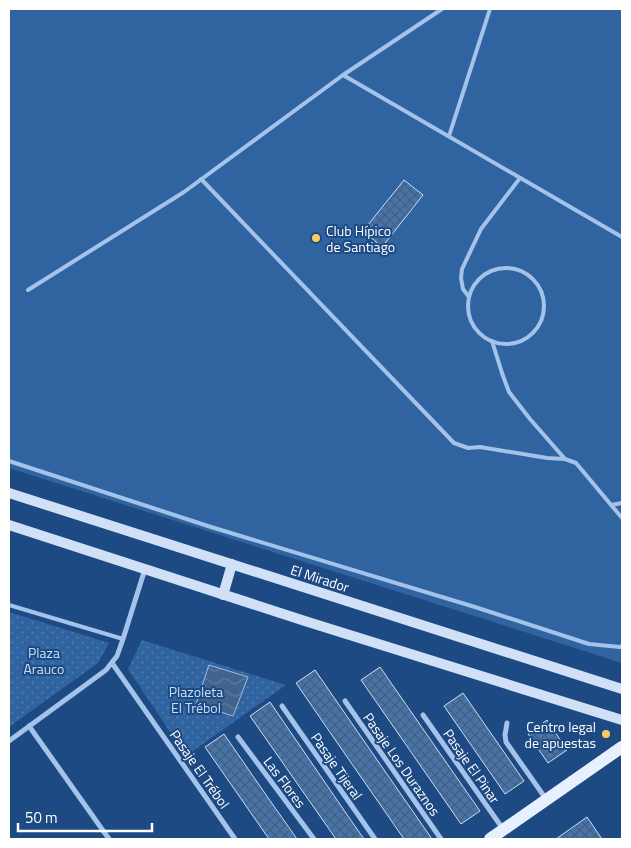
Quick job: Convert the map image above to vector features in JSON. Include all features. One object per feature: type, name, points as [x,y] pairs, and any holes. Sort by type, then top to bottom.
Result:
[{"type":"main road","name":"El Mirador","points":[[9,493],[622,689]]},
{"type":"main road","points":[[9,525],[223,595],[622,720]]},
{"type":"main road","points":[[223,595],[232,564]]},
{"type":"main road","points":[[490,839],[622,747]]},
{"type":"street","points":[[9,741],[106,670],[116,656],[123,639],[145,570]]},
{"type":"street","name":"Pasaje El Trébol","points":[[112,662],[235,839]]},
{"type":"street","name":"Pasaje Los Duraznos","points":[[345,701],[441,839]]},
{"type":"street","name":"Pasaje Tijeral","points":[[282,706],[375,839]]},
{"type":"street","name":"Pasaje El Pinar","points":[[423,714],[504,830]]},
{"type":"street","points":[[507,723],[506,742],[547,800]]},
{"type":"street","points":[[30,726],[109,839]]},
{"type":"street","name":"Las Flores","points":[[238,738],[314,839]]},
{"type":"lane","points":[[28,290],[184,192],[343,75],[442,9]]},
{"type":"lane","points":[[449,136],[490,9]]},
{"type":"lane","points":[[343,75],[622,237]]},
{"type":"lane","points":[[469,297],[462,283],[462,269],[481,229],[520,178]]},
{"type":"lane","points":[[201,179],[454,442],[468,448],[480,447],[547,458],[565,459],[576,463],[622,518]]},
{"type":"lane","points":[[510,268],[519,270],[534,280],[539,288],[544,306],[539,323],[534,331],[519,341],[501,343],[492,341],[477,331],[472,323],[468,306],[472,288],[477,281],[492,270],[510,268]]},
{"type":"lane","points":[[492,341],[509,392],[565,459]]},
{"type":"lane","points":[[9,461],[220,530],[474,607],[588,644],[622,646]]},
{"type":"lane","points":[[611,505],[622,503]]},
{"type":"lane","points":[[9,606],[123,639]]},
{"type":"green space","name":"Club Hípico de Santiago","points":[[9,9],[622,9],[622,663],[9,468]]},
{"type":"green space","name":"Plaza Arauco","points":[[9,612],[109,643],[98,663],[9,727]]},
{"type":"green space","name":"Plazoleta El Trébol","points":[[142,640],[286,685],[186,756],[128,669]]},
{"type":"water","points":[[209,665],[248,677],[233,716],[196,704]]},
{"type":"building","points":[[404,180],[423,195],[382,247],[363,231]]},
{"type":"building","points":[[380,667],[480,811],[461,824],[361,680]]},
{"type":"building","points":[[315,670],[432,839],[404,839],[336,741],[296,683]]},
{"type":"building","points":[[463,693],[524,781],[505,794],[444,706]]},
{"type":"building","points":[[270,702],[364,839],[336,839],[250,716]]},
{"type":"building","points":[[547,720],[567,750],[548,763],[528,734]]},
{"type":"building","points":[[224,734],[297,839],[269,839],[205,747]]},
{"type":"building","points":[[587,817],[602,839],[556,839]]},
{"type":"place","name":"Club Hípico de Santiago","points":[[316,238]]},
{"type":"place","name":"Centro legal de apuestas","points":[[606,734]]}]
